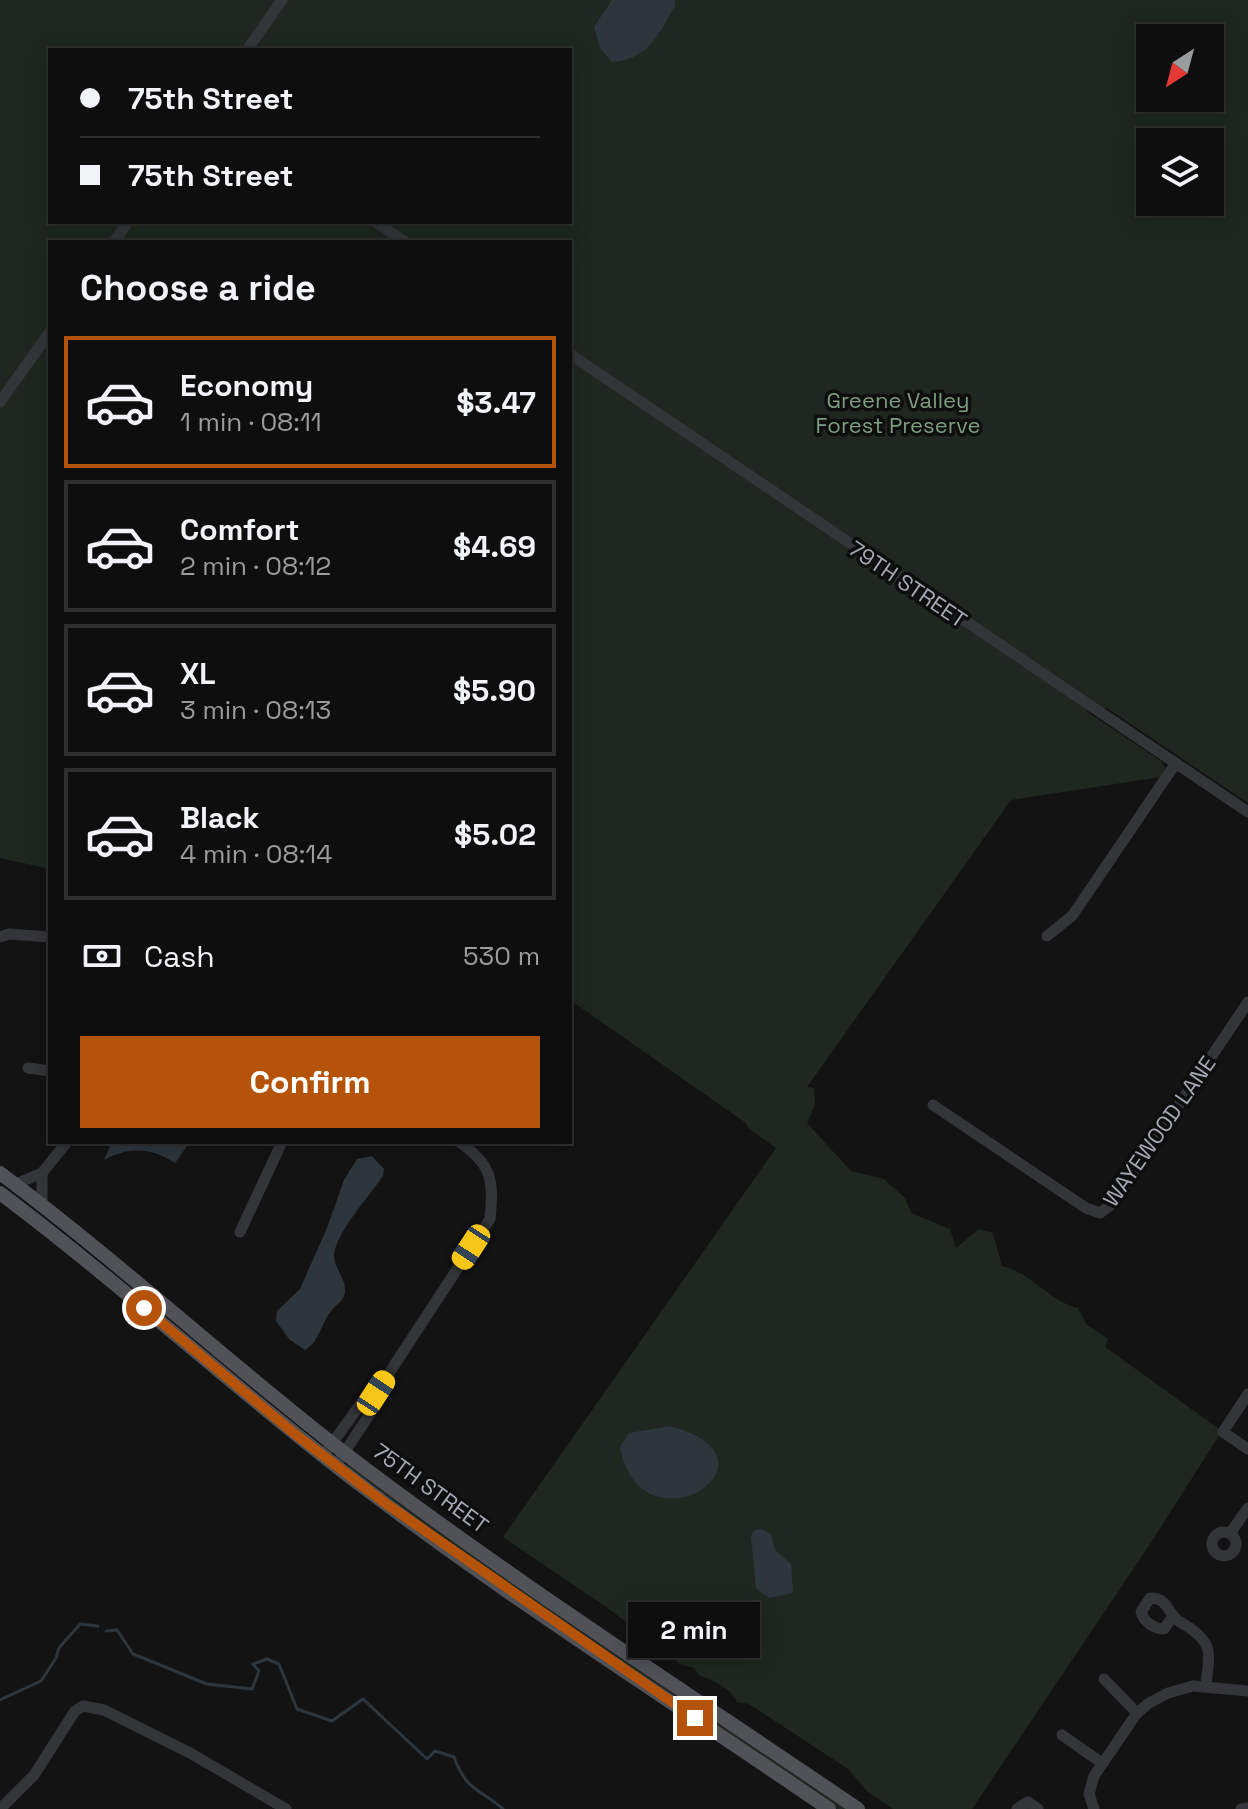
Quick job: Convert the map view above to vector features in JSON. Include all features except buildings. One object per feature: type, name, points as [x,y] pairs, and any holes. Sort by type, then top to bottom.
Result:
[{"type":"main road","name":"75TH STREET","points":[[0,1173],[339,1448],[458,1536],[858,1809]]},
{"type":"main road","name":"75TH STREET","points":[[0,1193],[106,1276],[329,1461],[436,1540],[829,1809]]},
{"type":"street","points":[[248,48],[282,0]]},
{"type":"street","points":[[379,224],[402,240]]},
{"type":"street","points":[[0,402],[48,335]]},
{"type":"street","name":"79TH STREET","points":[[572,355],[1248,812]]},
{"type":"street","points":[[1047,936],[1072,916],[1176,763]]},
{"type":"street","points":[[0,937],[9,934],[48,937]]},
{"type":"street","name":"WAYEWOOD LANE","points":[[933,1105],[1086,1208],[1100,1213],[1112,1204],[1248,1002]]},
{"type":"street","points":[[28,1068],[48,1071]]},
{"type":"street","points":[[15,1184],[42,1173],[65,1144]]},
{"type":"street","points":[[240,1232],[281,1144]]},
{"type":"street","points":[[329,1461],[375,1406],[376,1393],[490,1219],[493,1186],[487,1170],[474,1152],[462,1144]]},
{"type":"street","points":[[42,1173],[42,1205]]},
{"type":"street","points":[[1248,1394],[1223,1432],[1248,1449]]},
{"type":"street","points":[[1231,1532],[1248,1508]]},
{"type":"street","points":[[1173,1616],[1207,1644],[1206,1686]]},
{"type":"street","points":[[1104,1679],[1137,1713]]},
{"type":"street","points":[[1094,1809],[1090,1785],[1137,1713],[1168,1693],[1206,1686],[1248,1691]]},
{"type":"street","points":[[0,1809],[34,1775],[75,1711],[83,1706],[104,1710],[190,1753],[286,1809]]},
{"type":"street","points":[[1062,1735],[1102,1763]]},
{"type":"street","points":[[1017,1809],[1028,1802],[1038,1809]]},
{"type":"street","points":[[1241,1809],[1248,1808]]},
{"type":"green space","name":"Greene Valley Forest Preserve","points":[[0,0],[1248,0],[1248,803],[1107,708],[1086,711],[1161,761],[1165,767],[1161,777],[1011,800],[807,1087],[814,1088],[815,1105],[807,1123],[851,1171],[884,1179],[905,1198],[911,1213],[950,1229],[956,1248],[979,1229],[993,1233],[1002,1266],[1023,1275],[1067,1305],[1078,1308],[1086,1324],[1108,1339],[1105,1347],[1222,1431],[972,1809],[893,1809],[868,1792],[848,1769],[749,1704],[737,1702],[727,1689],[700,1676],[694,1668],[679,1664],[662,1646],[635,1634],[629,1624],[605,1606],[503,1537],[776,1148],[748,1128],[746,1123],[572,1001],[572,240],[48,240],[48,869],[0,858]]},
{"type":"green space","points":[[346,1461],[848,1809],[838,1809],[478,1563],[349,1468]]},
{"type":"shaded area","points":[[612,0],[675,0],[675,6],[658,35],[644,51],[612,62],[600,48],[594,27]]},
{"type":"shaded area","points":[[111,1144],[189,1144],[175,1163],[157,1154],[140,1151],[122,1153],[104,1160]]},
{"type":"shaded area","points":[[372,1156],[384,1169],[383,1176],[350,1221],[335,1249],[334,1260],[344,1285],[344,1296],[328,1315],[314,1342],[305,1350],[289,1339],[276,1321],[277,1311],[300,1289],[344,1180],[357,1159]]},
{"type":"shaded area","points":[[670,1426],[705,1441],[718,1459],[714,1477],[699,1491],[678,1498],[654,1495],[633,1479],[620,1447],[629,1433]]},
{"type":"shaded area","points":[[762,1529],[771,1534],[775,1550],[791,1564],[793,1593],[769,1598],[756,1588],[751,1536],[755,1530]]},
{"type":"waterway","points":[[0,1700],[41,1681],[59,1648],[80,1624],[98,1626]]},
{"type":"waterway","points":[[106,1631],[117,1630],[133,1654],[207,1684],[252,1689],[259,1671],[253,1664],[267,1659],[279,1664],[297,1709],[332,1721],[363,1699],[427,1759],[435,1751],[454,1757],[469,1783],[503,1809]]},
{"type":"route","points":[[144,1308],[295,1434],[385,1503],[695,1718]]}]
